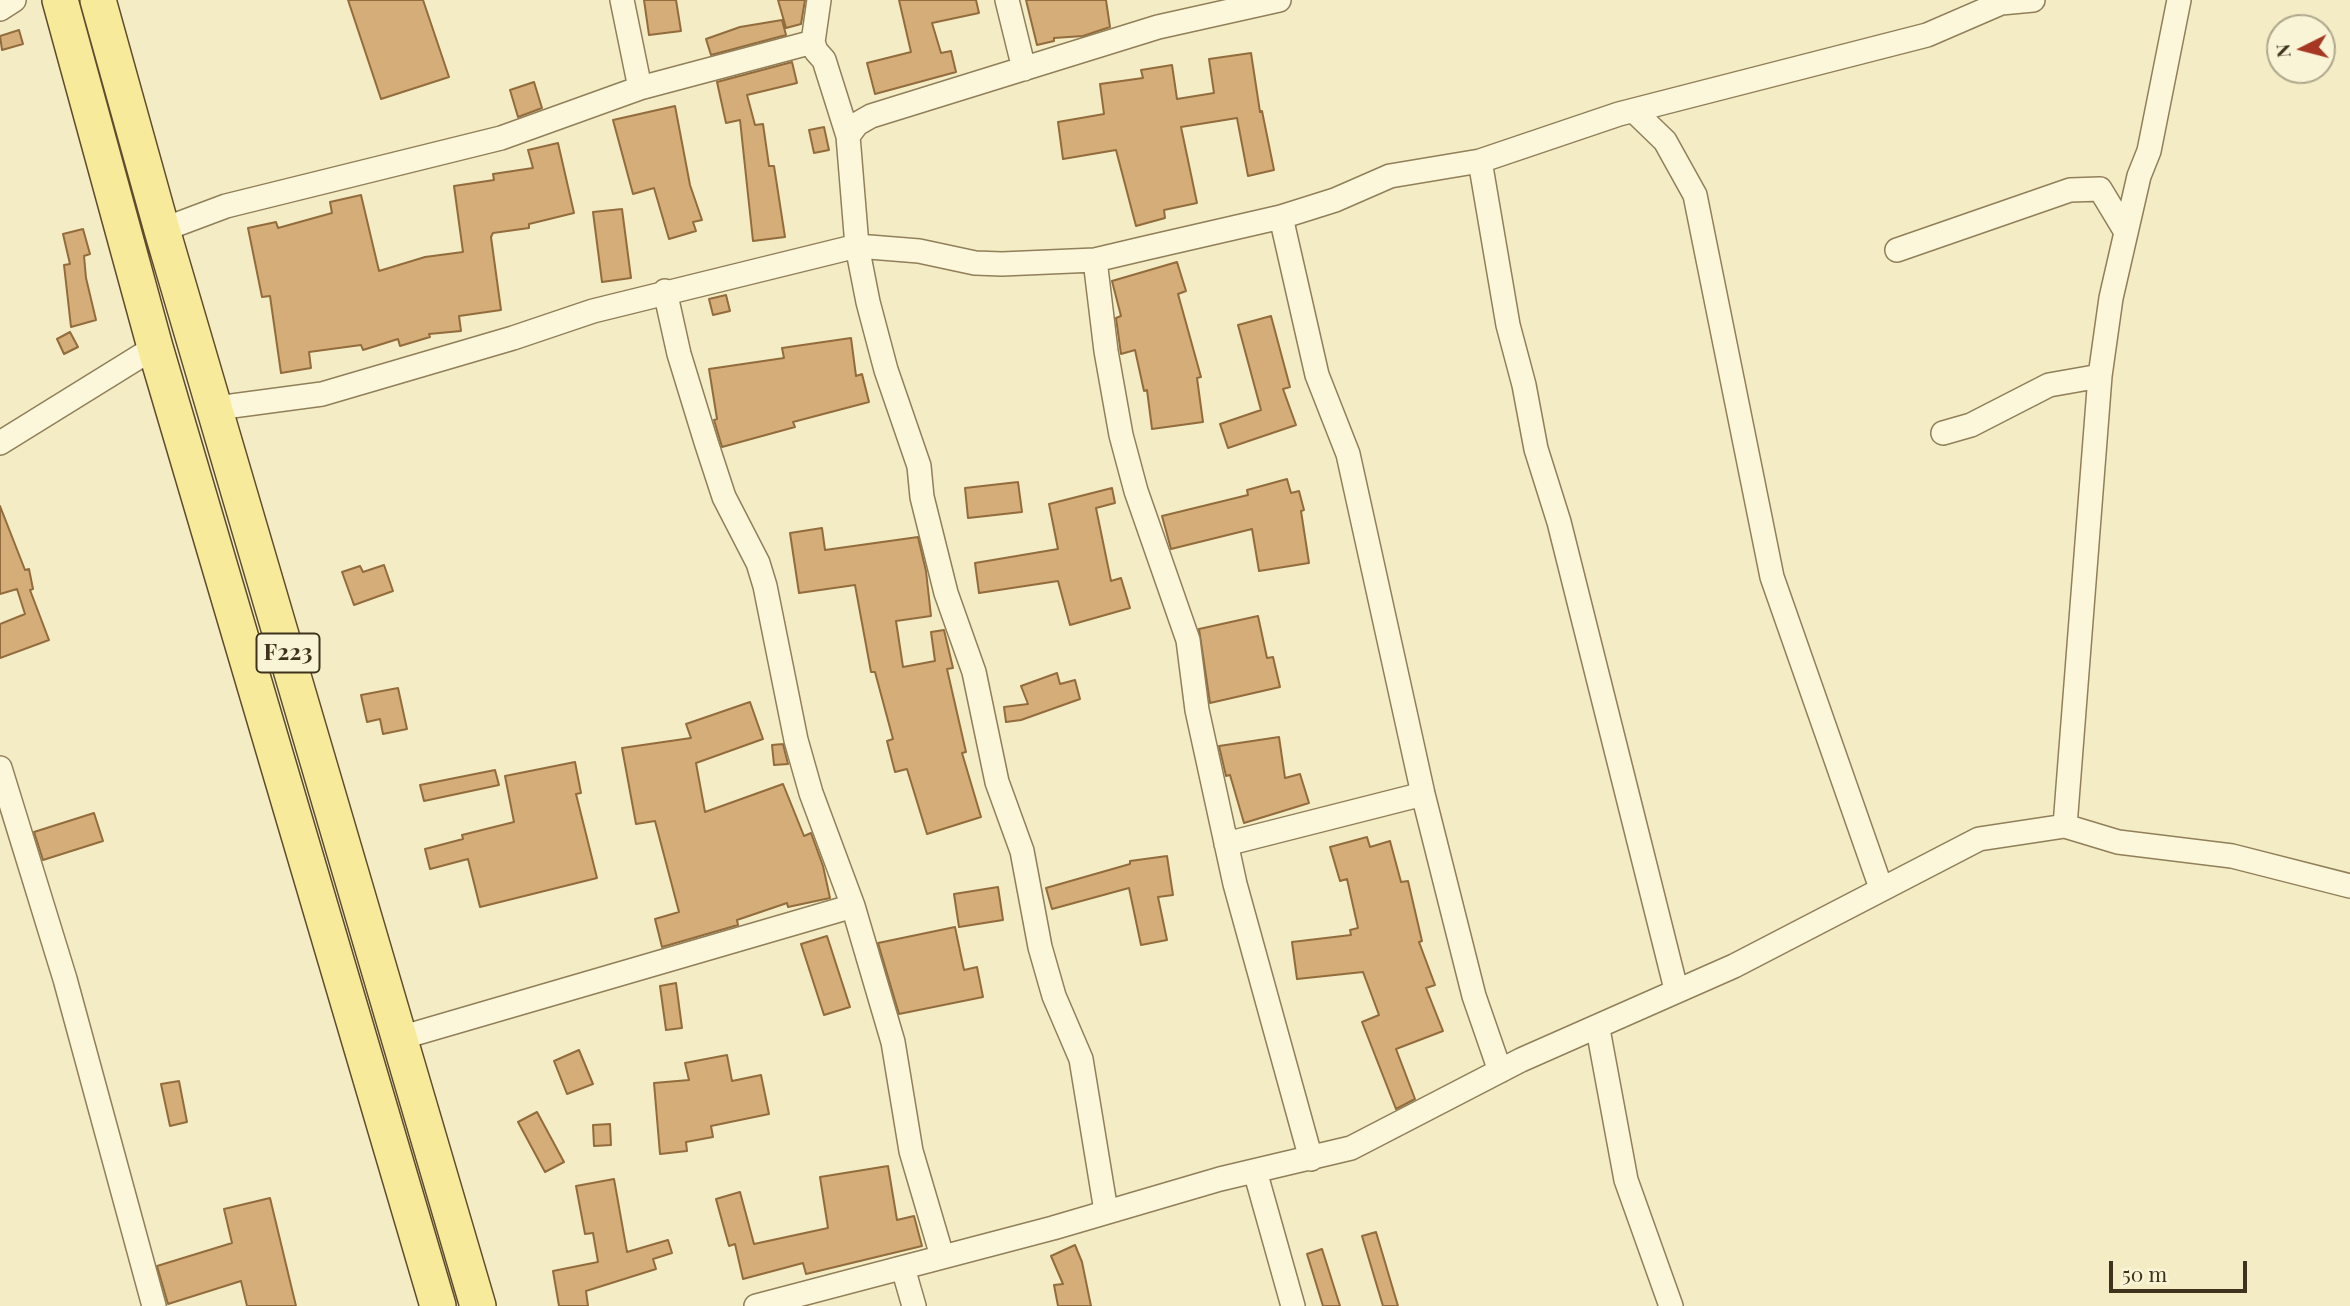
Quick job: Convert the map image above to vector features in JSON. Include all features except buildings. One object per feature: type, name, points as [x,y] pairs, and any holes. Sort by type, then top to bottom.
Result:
[{"type":"main road","name":"F223","points":[[60,0],[155,347],[438,1306]]},
{"type":"main road","name":"F223","points":[[97,0],[478,1306]]},
{"type":"main road","points":[[112,191],[150,180]]},
{"type":"street","points":[[0,9],[14,0]]},
{"type":"street","points":[[622,0],[640,88]]},
{"type":"street","points":[[819,0],[813,42],[816,51],[824,60],[848,136],[857,246],[880,351],[919,466],[922,497],[946,593],[974,672],[997,782],[1024,861],[1040,947],[1054,996],[1082,1059],[1106,1211]]},
{"type":"street","points":[[1007,0],[1024,69]]},
{"type":"street","points":[[848,136],[857,124],[871,116],[1158,27],[1279,0]]},
{"type":"street","points":[[217,408],[322,394],[665,291],[857,246],[919,251],[975,263],[1095,260],[1281,217],[1335,200],[1390,176],[1480,161],[1634,111],[1927,35],[2001,3],[2033,0]]},
{"type":"street","points":[[2065,826],[2099,376],[2111,298],[2139,176],[2150,151],[2179,0]]},
{"type":"street","points":[[162,229],[226,206],[501,138],[640,88],[813,42]]},
{"type":"street","points":[[1634,111],[1665,141],[1695,195],[1772,577],[1881,888]]},
{"type":"street","points":[[1480,161],[1508,325],[1524,385],[1536,449],[1559,522],[1676,989]]},
{"type":"street","points":[[1897,250],[2070,190],[2100,189],[2126,232]]},
{"type":"street","points":[[1281,217],[1317,375],[1348,454],[1423,794],[1474,996],[1500,1071]]},
{"type":"street","points":[[1095,260],[1106,351],[1121,435],[1136,491],[1188,640],[1197,710],[1226,844],[1311,1159]]},
{"type":"street","points":[[665,291],[679,354],[724,498],[758,563],[799,753],[853,906],[893,1042],[911,1151],[942,1256]]},
{"type":"street","points":[[0,443],[155,347]]},
{"type":"street","points":[[1943,433],[1971,425],[2049,385],[2099,376]]},
{"type":"street","points":[[0,768],[65,979],[153,1306]]},
{"type":"street","points":[[1226,844],[1423,794]]},
{"type":"street","points":[[756,1306],[1053,1228],[1255,1171],[1351,1148],[1500,1071],[1598,1029],[1676,989],[1734,967],[1979,839],[2065,826],[2118,842],[2232,856],[2350,886]]},
{"type":"street","points":[[400,1038],[853,906]]},
{"type":"street","points":[[1598,1029],[1626,1180],[1671,1306]]},
{"type":"street","points":[[1255,1171],[1293,1306]]},
{"type":"street","points":[[903,1268],[914,1306]]}]
